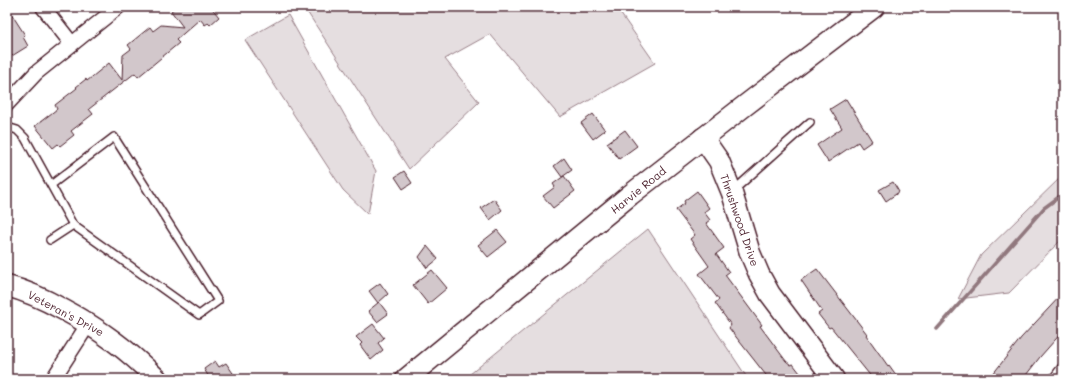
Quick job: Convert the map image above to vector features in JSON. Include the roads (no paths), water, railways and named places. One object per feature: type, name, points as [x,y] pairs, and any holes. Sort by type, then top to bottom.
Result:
[{"type":"street","points":[[43,7],[72,44]]},
{"type":"street","points":[[7,104],[36,73],[118,7]]},
{"type":"street","name":"Harvie Road","points":[[406,379],[630,195],[874,7]]},
{"type":"street","name":"Thrushwood Drive","points":[[703,138],[719,161],[732,193],[750,253],[759,274],[770,294],[834,379]]},
{"type":"street","name":"Veteran's Drive","points":[[7,286],[19,289],[89,323],[109,336],[137,359],[157,379]]},
{"type":"street","points":[[52,379],[89,323]]},
{"type":"street","points":[[1057,379],[1063,371]]},
{"type":"lane","points":[[732,193],[810,122]]},
{"type":"lane","points":[[7,127],[17,130],[24,138],[73,225],[199,316],[218,301],[114,137],[51,185]]},
{"type":"lane","points":[[50,240],[73,225]]},
{"type":"waterway","points":[[937,329],[1044,208],[1063,194]]}]
